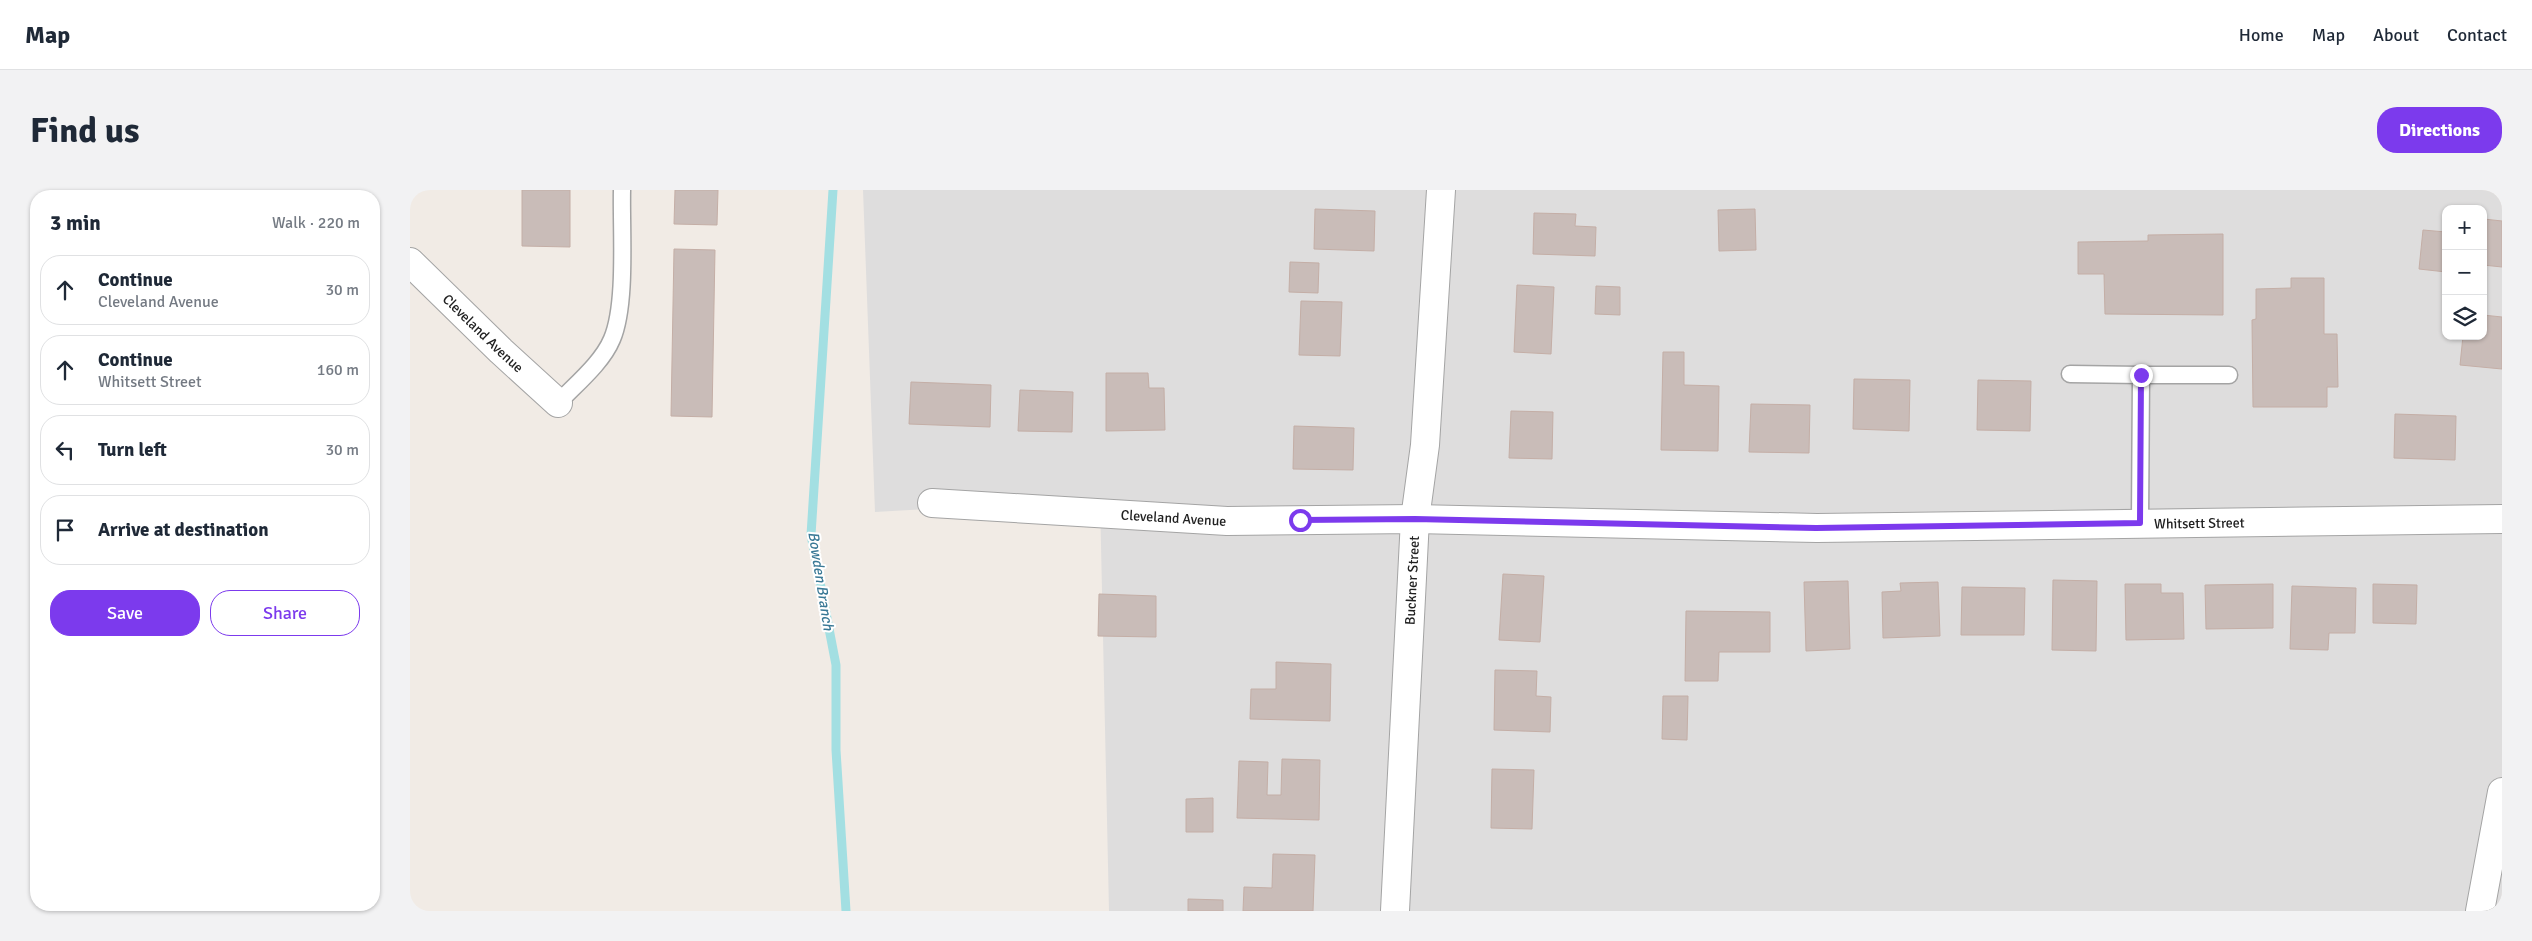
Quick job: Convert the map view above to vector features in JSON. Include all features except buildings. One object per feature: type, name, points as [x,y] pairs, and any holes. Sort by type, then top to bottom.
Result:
[{"type":"street","name":"Buckner Street","points":[[1396,911],[1415,519],[1425,444],[1441,190]]},
{"type":"street","name":"Cleveland Avenue","points":[[410,262],[501,351],[558,403]]},
{"type":"street","name":"Cleveland Avenue","points":[[932,503],[1227,521],[1415,519]]},
{"type":"street","name":"Whitsett Street","points":[[1415,519],[1816,528],[2502,519]]},
{"type":"street","points":[[2480,911],[2502,792]]},
{"type":"lane","points":[[558,403],[591,369],[612,340],[620,312],[622,190]]},
{"type":"lane","points":[[2070,374],[2229,375]]},
{"type":"lane","points":[[2140,523],[2141,375]]},
{"type":"shaded area","points":[[863,190],[2502,190],[2502,911],[1109,911],[1100,499],[875,512]]},
{"type":"waterway","name":"Bowden Branch","points":[[833,190],[811,535],[836,665],[836,750],[846,911]]},
{"type":"route","points":[[1300,520],[1415,519],[1816,528],[2140,523],[2141,375]]}]
